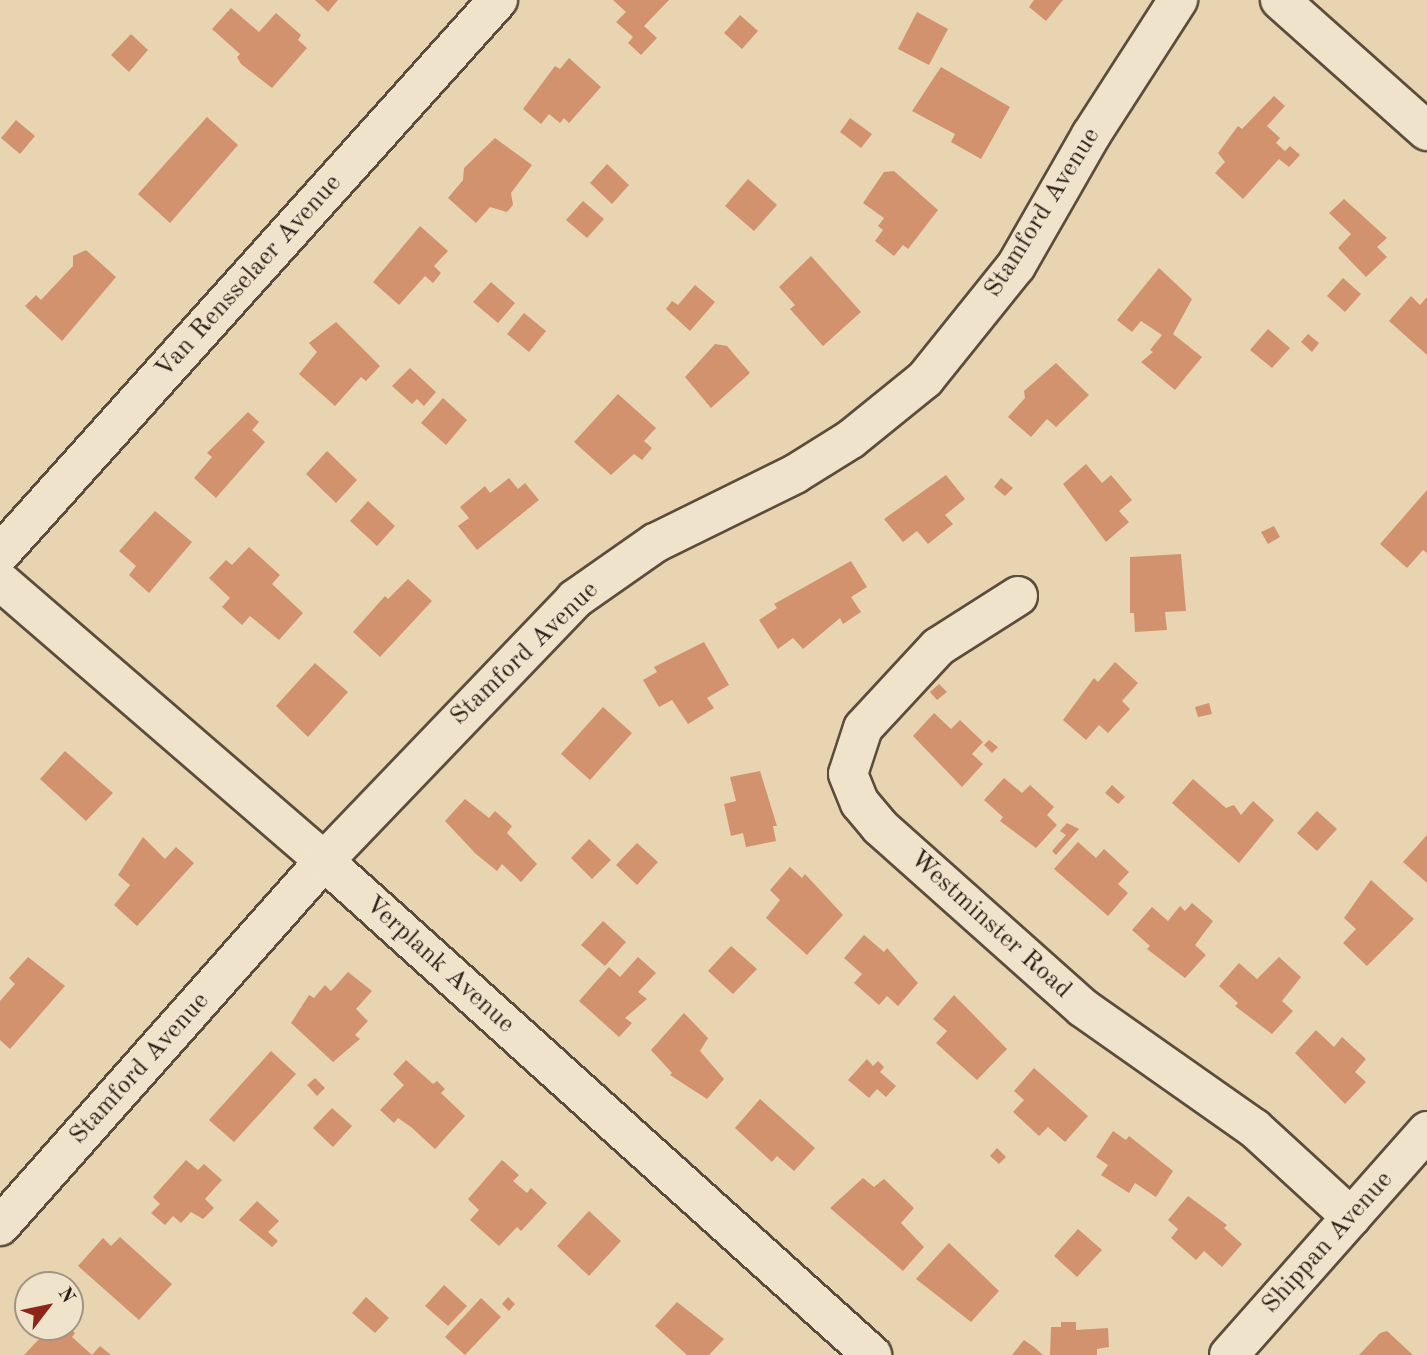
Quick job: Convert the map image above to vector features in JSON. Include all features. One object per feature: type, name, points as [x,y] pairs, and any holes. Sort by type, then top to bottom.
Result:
[{"type":"street","name":"Van Rensselaer Avenue","points":[[0,554],[498,0]]},
{"type":"street","name":"Stamford Avenue","points":[[0,1226],[324,861],[575,599],[655,543],[818,460],[925,379],[1016,265],[1091,135],[1178,0]]},
{"type":"street","points":[[1280,0],[1427,131]]},
{"type":"street","name":"Verplank Avenue","points":[[0,581],[324,861],[872,1355]]},
{"type":"street","name":"Westminster Road","points":[[1018,596],[938,647],[863,728],[848,774],[860,803],[880,827],[1083,1008],[1254,1128],[1350,1217]]},
{"type":"street","name":"Shippan Avenue","points":[[1229,1355],[1427,1132]]},
{"type":"building","points":[[315,0],[338,0],[328,12]]},
{"type":"building","points":[[613,0],[669,0],[644,26],[657,38],[641,55],[628,43],[633,37],[616,22],[626,12]]},
{"type":"building","points":[[1034,0],[1063,0],[1046,21],[1029,7]]},
{"type":"building","points":[[231,8],[259,32],[276,13],[301,35],[298,40],[307,48],[272,88],[241,64],[237,57],[240,54],[212,29]]},
{"type":"building","points":[[917,12],[948,29],[929,65],[898,49]]},
{"type":"building","points":[[740,15],[758,31],[742,49],[724,33]]},
{"type":"building","points":[[131,34],[148,50],[129,72],[111,55]]},
{"type":"building","points":[[569,58],[601,87],[569,123],[564,118],[560,123],[549,114],[541,124],[523,109],[555,66],[560,69]]},
{"type":"building","points":[[941,67],[1010,107],[981,159],[951,142],[955,134],[912,111]]},
{"type":"building","points":[[1274,96],[1285,106],[1267,126],[1280,138],[1276,143],[1285,151],[1290,146],[1300,155],[1289,167],[1279,159],[1243,199],[1215,173],[1225,162],[1218,153],[1238,126],[1242,129]]},
{"type":"building","points":[[207,117],[238,145],[170,223],[138,194]]},
{"type":"building","points":[[850,118],[872,134],[861,148],[840,132]]},
{"type":"building","points":[[16,120],[35,136],[20,154],[1,138]]},
{"type":"building","points":[[495,138],[532,165],[511,193],[513,205],[507,212],[490,207],[476,223],[448,198],[463,180],[464,168]]},
{"type":"building","points":[[607,164],[629,185],[612,204],[590,183]]},
{"type":"building","points":[[894,171],[938,210],[908,249],[903,245],[894,256],[875,241],[883,230],[878,226],[884,218],[863,203],[884,172]]},
{"type":"building","points":[[748,179],[777,205],[754,231],[725,206]]},
{"type":"building","points":[[1344,199],[1387,238],[1377,247],[1387,257],[1366,277],[1338,248],[1351,234],[1329,213]]},
{"type":"building","points":[[583,201],[604,219],[587,238],[566,220]]},
{"type":"building","points":[[420,226],[448,251],[434,266],[441,273],[433,283],[425,276],[399,305],[373,282]]},
{"type":"building","points":[[86,250],[116,277],[62,341],[25,306],[36,295],[41,300],[73,266],[73,256]]},
{"type":"building","points":[[811,256],[861,312],[823,346],[790,309],[795,305],[779,287]]},
{"type":"building","points":[[1159,268],[1192,299],[1173,334],[1202,357],[1175,390],[1141,362],[1153,352],[1150,350],[1162,335],[1141,321],[1132,332],[1117,320]]},
{"type":"building","points":[[1343,278],[1361,294],[1345,312],[1327,296]]},
{"type":"building","points":[[491,282],[515,303],[498,323],[473,302]]},
{"type":"building","points":[[695,285],[715,302],[690,331],[666,309],[672,301],[678,305]]},
{"type":"building","points":[[1411,296],[1420,305],[1427,297],[1427,355],[1389,321]]},
{"type":"building","points":[[524,313],[546,331],[529,352],[507,334]]},
{"type":"building","points":[[336,322],[380,366],[366,381],[361,377],[335,406],[299,374],[317,352],[309,343]]},
{"type":"building","points":[[1268,329],[1290,348],[1272,368],[1250,350]]},
{"type":"building","points":[[1308,334],[1319,343],[1312,352],[1301,342]]},
{"type":"building","points":[[715,344],[727,346],[750,373],[711,408],[685,377]]},
{"type":"building","points":[[1056,363],[1089,395],[1056,427],[1047,419],[1031,437],[1008,417],[1025,398],[1024,391]]},
{"type":"building","points":[[410,368],[436,392],[424,406],[417,399],[412,404],[392,386]]},
{"type":"building","points":[[618,394],[656,428],[644,441],[652,448],[642,460],[634,454],[611,475],[574,442]]},
{"type":"building","points":[[443,398],[467,420],[446,445],[421,423]]},
{"type":"building","points":[[248,412],[259,422],[252,430],[265,442],[216,498],[194,478],[212,457],[207,453]]},
{"type":"building","points":[[327,451],[357,480],[336,503],[306,474]]},
{"type":"building","points":[[1086,464],[1102,483],[1111,475],[1132,500],[1119,511],[1129,522],[1106,542],[1063,484]]},
{"type":"building","points":[[946,475],[965,499],[945,515],[953,524],[928,544],[917,531],[903,542],[884,519]]},
{"type":"building","points":[[509,478],[518,489],[525,483],[539,500],[477,550],[458,526],[469,518],[460,507],[485,486],[490,493]]},
{"type":"building","points":[[1001,478],[1013,488],[1005,496],[994,487]]},
{"type":"building","points":[[1427,490],[1427,553],[1423,550],[1407,568],[1380,544]]},
{"type":"building","points":[[368,501],[395,526],[377,546],[350,521]]},
{"type":"building","points":[[155,511],[192,542],[149,593],[129,575],[136,566],[119,551]]},
{"type":"building","points":[[1274,526],[1280,537],[1268,544],[1261,532]]},
{"type":"building","points":[[249,547],[280,575],[272,584],[303,613],[279,640],[250,616],[242,625],[222,607],[230,598],[209,578],[226,560],[232,565]]},
{"type":"building","points":[[1181,554],[1186,611],[1165,612],[1167,630],[1135,632],[1134,613],[1130,613],[1130,557]]},
{"type":"building","points":[[851,561],[867,587],[851,597],[861,612],[843,624],[840,618],[803,649],[793,638],[778,649],[759,620],[777,608],[774,604]]},
{"type":"building","points":[[408,579],[432,601],[380,657],[353,632],[385,596],[388,599]]},
{"type":"building","points":[[704,642],[729,685],[707,698],[714,708],[688,724],[672,700],[659,707],[643,680],[657,672],[654,667]]},
{"type":"building","points":[[1115,662],[1138,683],[1122,701],[1130,709],[1108,733],[1099,725],[1086,740],[1063,720],[1094,678],[1098,682]]},
{"type":"building","points":[[315,663],[348,692],[308,737],[276,706]]},
{"type":"building","points":[[939,684],[947,692],[937,700],[930,692]]},
{"type":"building","points":[[1209,703],[1212,714],[1198,717],[1195,707]]},
{"type":"building","points":[[603,707],[632,733],[590,780],[561,754]]},
{"type":"building","points":[[934,713],[951,729],[960,720],[983,742],[972,754],[983,764],[962,787],[913,736]]},
{"type":"building","points":[[989,740],[998,747],[992,753],[984,745]]},
{"type":"building","points":[[65,751],[113,793],[86,821],[40,779]]},
{"type":"building","points":[[760,771],[777,826],[773,826],[776,841],[746,847],[743,833],[731,836],[724,804],[736,801],[730,777]]},
{"type":"building","points":[[1004,778],[1022,793],[1030,785],[1054,807],[1047,815],[1057,825],[1036,848],[1000,821],[1003,817],[984,800]]},
{"type":"building","points":[[1193,779],[1226,808],[1234,805],[1241,815],[1253,801],[1274,820],[1239,863],[1172,803]]},
{"type":"building","points":[[1112,785],[1125,797],[1118,804],[1105,793]]},
{"type":"building","points":[[465,799],[489,818],[495,811],[512,826],[507,833],[537,864],[521,882],[502,864],[497,871],[476,854],[445,821]]},
{"type":"building","points":[[1317,811],[1337,829],[1317,851],[1297,833]]},
{"type":"building","points":[[1067,823],[1079,829],[1056,855],[1052,851],[1066,835],[1060,831]]},
{"type":"building","points":[[1427,835],[1427,883],[1403,862]]},
{"type":"building","points":[[143,837],[165,859],[176,847],[194,863],[137,926],[114,905],[130,885],[118,875]]},
{"type":"building","points":[[589,839],[611,860],[592,879],[571,858]]},
{"type":"building","points":[[1078,842],[1096,858],[1104,849],[1129,872],[1118,884],[1128,893],[1108,916],[1054,869]]},
{"type":"building","points":[[637,843],[658,862],[637,885],[616,865]]},
{"type":"building","points":[[790,867],[802,878],[805,874],[843,915],[807,955],[766,918],[780,900],[770,890]]},
{"type":"building","points":[[1371,880],[1414,919],[1367,966],[1343,943],[1356,929],[1344,918]]},
{"type":"building","points":[[1192,903],[1213,921],[1195,945],[1206,955],[1185,978],[1147,949],[1150,946],[1132,930],[1152,907],[1168,921],[1180,906],[1185,911]]},
{"type":"building","points":[[603,921],[626,942],[605,966],[581,945]]},
{"type":"building","points":[[864,935],[884,952],[887,948],[918,983],[898,1006],[887,996],[879,1005],[854,983],[862,974],[844,958]]},
{"type":"building","points":[[731,946],[757,969],[733,994],[708,971]]},
{"type":"building","points":[[28,957],[65,986],[10,1049],[0,1040],[0,1001],[15,984],[9,978]]},
{"type":"building","points":[[638,957],[656,973],[638,992],[647,999],[625,1018],[632,1023],[619,1037],[579,1001],[609,967],[620,977]]},
{"type":"building","points":[[1279,957],[1301,977],[1282,1001],[1293,1011],[1272,1034],[1235,1006],[1238,1003],[1219,986],[1239,963],[1257,979]]},
{"type":"building","points":[[348,972],[372,991],[356,1009],[368,1021],[355,1035],[360,1039],[333,1062],[291,1023],[309,995],[314,998],[325,985],[331,991]]},
{"type":"building","points":[[954,995],[1007,1049],[977,1080],[936,1043],[947,1031],[933,1019]]},
{"type":"building","points":[[684,1013],[708,1038],[700,1051],[724,1079],[707,1099],[670,1075],[672,1073],[651,1050]]},
{"type":"building","points":[[1316,1030],[1334,1047],[1342,1037],[1366,1059],[1355,1072],[1366,1082],[1345,1104],[1295,1053]]},
{"type":"building","points":[[271,1051],[296,1074],[234,1142],[209,1120]]},
{"type":"building","points":[[867,1059],[873,1066],[878,1061],[884,1067],[880,1072],[896,1086],[886,1097],[877,1089],[869,1098],[848,1080]]},
{"type":"building","points":[[406,1060],[433,1084],[437,1081],[445,1089],[441,1093],[465,1116],[435,1149],[411,1127],[398,1118],[394,1123],[380,1110],[404,1085],[393,1074]]},
{"type":"building","points":[[1034,1068],[1088,1116],[1065,1142],[1048,1127],[1039,1136],[1013,1112],[1024,1100],[1014,1091]]},
{"type":"building","points":[[315,1078],[325,1088],[317,1096],[307,1085]]},
{"type":"building","points":[[760,1099],[815,1148],[794,1171],[777,1156],[772,1162],[735,1128]]},
{"type":"building","points":[[332,1108],[352,1126],[333,1147],[313,1128]]},
{"type":"building","points":[[1113,1131],[1126,1140],[1129,1136],[1173,1171],[1156,1197],[1135,1183],[1129,1193],[1101,1175],[1108,1165],[1096,1157]]},
{"type":"building","points":[[997,1148],[1006,1157],[999,1164],[990,1156]]},
{"type":"building","points":[[186,1160],[198,1170],[204,1164],[222,1180],[205,1199],[214,1208],[203,1219],[191,1212],[181,1223],[173,1216],[165,1225],[151,1213],[160,1204],[153,1197]]},
{"type":"building","points":[[502,1160],[519,1175],[513,1181],[527,1193],[531,1188],[547,1203],[521,1231],[517,1227],[499,1246],[470,1220],[479,1210],[468,1199]]},
{"type":"building","points":[[863,1178],[874,1187],[884,1179],[914,1208],[901,1223],[924,1247],[903,1271],[830,1208]]},
{"type":"building","points":[[1188,1196],[1227,1225],[1224,1228],[1242,1244],[1222,1267],[1204,1251],[1196,1260],[1171,1238],[1178,1229],[1168,1220]]},
{"type":"building","points":[[257,1201],[279,1221],[268,1232],[278,1241],[272,1247],[239,1220]]},
{"type":"building","points":[[589,1211],[621,1241],[589,1276],[557,1246]]},
{"type":"building","points":[[1078,1229],[1102,1250],[1077,1277],[1054,1256]]},
{"type":"building","points":[[120,1237],[172,1284],[139,1320],[78,1266],[103,1238],[111,1246]]},
{"type":"building","points":[[949,1243],[999,1291],[971,1322],[916,1279]]},
{"type":"building","points":[[444,1285],[467,1306],[448,1326],[425,1306]]},
{"type":"building","points":[[366,1297],[389,1318],[375,1333],[352,1313]]},
{"type":"building","points":[[508,1297],[515,1304],[509,1311],[502,1304]]},
{"type":"building","points":[[481,1298],[501,1317],[465,1355],[445,1337]]},
{"type":"building","points":[[677,1302],[724,1339],[709,1355],[687,1355],[655,1326]]},
{"type":"building","points":[[1061,1322],[1076,1322],[1076,1330],[1108,1328],[1109,1347],[1097,1349],[1097,1355],[1050,1355],[1051,1327],[1061,1327]]},
{"type":"building","points":[[1387,1331],[1413,1355],[1359,1355],[1380,1333]]},
{"type":"building","points":[[1024,1340],[1034,1347],[1043,1355],[1012,1355]]},
{"type":"building","points":[[37,1341],[76,1341],[92,1355],[24,1355]]},
{"type":"building","points":[[100,1346],[111,1355],[92,1355]]}]
